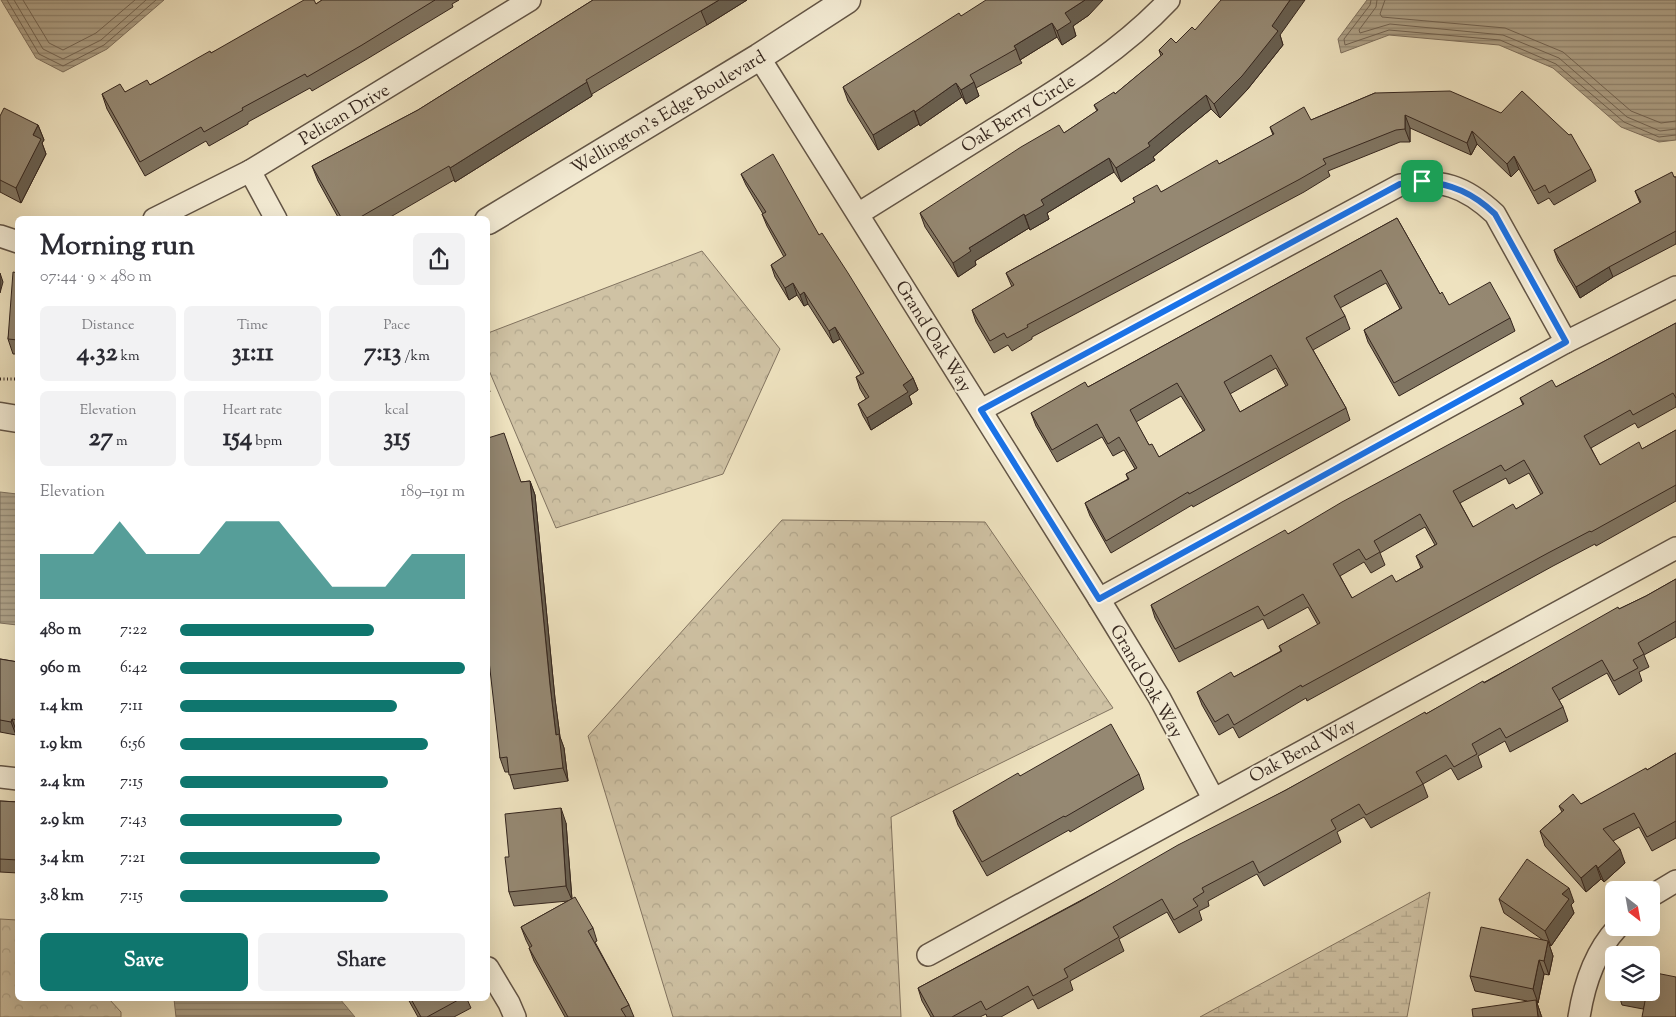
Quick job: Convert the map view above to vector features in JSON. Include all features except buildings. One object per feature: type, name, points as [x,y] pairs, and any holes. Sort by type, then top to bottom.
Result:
[{"type":"street","name":"Pelican Drive","points":[[160,216],[250,171],[530,0]]},
{"type":"street","name":"Wellington's Edge Boulevard","points":[[490,220],[759,57],[848,0]]},
{"type":"street","name":"Oak Berry Circle","points":[[858,214],[1076,78],[1112,53],[1152,18],[1169,0]]},
{"type":"street","name":"Grand Oak Way","points":[[759,57],[1099,599],[1158,697],[1213,798]]},
{"type":"street","points":[[250,171],[274,216]]},
{"type":"street","points":[[981,410],[1400,184],[1422,181],[1444,183],[1464,190],[1480,200],[1495,214],[1566,342]]},
{"type":"street","points":[[0,236],[15,241]]},
{"type":"street","points":[[1099,599],[1566,342],[1676,287]]},
{"type":"street","points":[[0,416],[15,418]]},
{"type":"street","name":"Oak Bend Way","points":[[928,955],[1213,798],[1676,548]]},
{"type":"street","points":[[0,776],[15,778]]},
{"type":"street","points":[[1660,891],[1676,881]]},
{"type":"street","points":[[1579,1017],[1585,985],[1597,956],[1611,936]]},
{"type":"street","points":[[490,971],[509,1003],[514,1017]]},
{"type":"path","points":[[0,379],[15,379]]},
{"type":"green space","points":[[702,251],[780,349],[723,474],[556,528],[490,373],[490,332]]},
{"type":"green space","points":[[782,520],[985,522],[1113,708],[891,817],[901,1017],[673,1017],[588,736]]},
{"type":"green space","points":[[1430,892],[1407,1017],[1200,1017]]},
{"type":"green space","points":[[0,919],[15,920],[15,1001],[111,1001],[121,1012],[121,1017],[0,1017]]},
{"type":"water","points":[[1,0],[164,0],[107,49],[63,72],[36,58]]},
{"type":"water","points":[[1367,0],[1676,0],[1676,140],[1659,142],[1621,127],[1553,68],[1499,45],[1389,35],[1341,53],[1338,39]]},
{"type":"water","points":[[0,492],[15,494],[15,625],[0,623]]},
{"type":"water","points":[[174,1001],[342,1001],[355,1017],[176,1017]]},
{"type":"route","points":[[1422,181],[1444,183],[1464,190],[1480,200],[1495,214],[1566,342],[1099,599],[981,410],[1400,184],[1422,181]]}]
